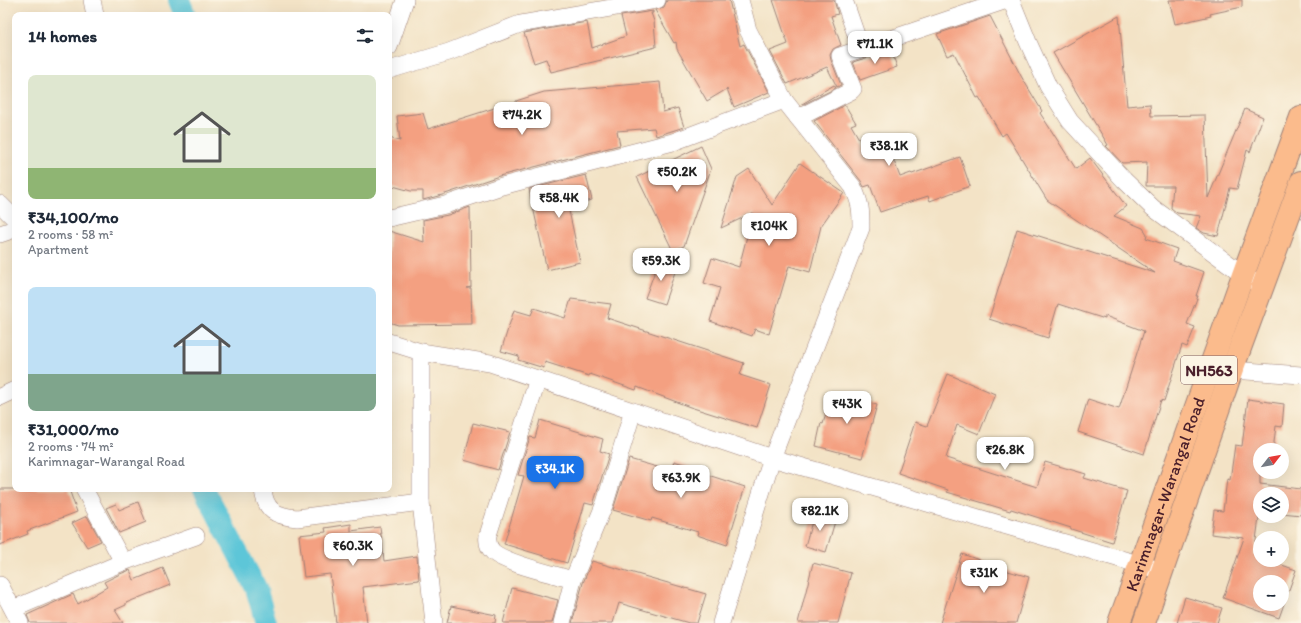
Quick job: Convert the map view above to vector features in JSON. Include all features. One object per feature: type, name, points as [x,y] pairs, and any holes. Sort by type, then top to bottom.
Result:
[{"type":"highway","name":"Karimnagar-Warangal Road","points":[[1119,623],[1243,274],[1301,117]]},
{"type":"highway","name":"Karimnagar-Warangal Road","points":[[1144,623],[1232,370],[1301,182]]},
{"type":"street","points":[[92,0],[94,12]]},
{"type":"street","points":[[392,38],[405,0]]},
{"type":"street","points":[[392,69],[449,52],[520,24],[609,4],[657,0]]},
{"type":"street","points":[[721,623],[772,458],[861,228],[861,209],[853,187],[784,100],[748,30],[740,0]]},
{"type":"street","points":[[844,0],[861,49]]},
{"type":"street","points":[[798,118],[852,91],[853,86],[840,56],[1007,0]]},
{"type":"street","points":[[1011,0],[1048,86],[1070,121],[1124,180],[1153,208],[1262,288]]},
{"type":"street","points":[[392,217],[445,204],[502,186],[673,142],[784,100]]},
{"type":"street","points":[[0,204],[12,215]]},
{"type":"street","points":[[0,234],[12,230]]},
{"type":"street","points":[[392,343],[420,352],[490,363],[772,458],[1162,571]]},
{"type":"street","points":[[420,352],[421,502],[434,623]]},
{"type":"street","points":[[1232,370],[1301,375]]},
{"type":"street","points":[[538,379],[488,535],[487,543],[492,551],[504,559],[573,580]]},
{"type":"street","points":[[0,397],[12,391]]},
{"type":"street","points":[[562,623],[573,580],[605,503],[633,411]]},
{"type":"street","points":[[86,492],[123,562]]},
{"type":"street","points":[[264,492],[266,505],[273,512],[285,517],[297,518],[421,502]]},
{"type":"street","points":[[0,585],[17,616],[123,562],[196,536]]},
{"type":"building","points":[[667,0],[729,0],[740,46],[744,44],[769,92],[734,107],[727,89],[707,101],[677,49],[676,42],[674,43],[655,10],[664,7]]},
{"type":"building","points":[[773,0],[834,0],[838,14],[831,16],[841,45],[833,49],[830,55],[841,85],[837,87],[827,67],[787,84],[770,51],[788,44]]},
{"type":"building","points":[[1169,0],[1242,0],[1242,7],[1175,24]]},
{"type":"building","points":[[653,11],[653,13],[651,13],[654,21],[656,47],[551,72],[546,59],[534,63],[524,33],[587,22],[592,48],[626,36],[621,16]]},
{"type":"building","points":[[990,16],[1021,76],[1042,111],[1040,113],[1076,169],[1090,158],[1126,206],[1114,216],[1143,228],[1147,234],[1146,238],[1177,249],[1173,261],[1204,272],[1196,296],[1198,296],[1187,324],[1195,327],[1187,347],[1182,345],[1164,401],[1161,400],[1144,454],[1078,432],[1088,399],[1119,409],[1144,331],[1105,316],[1105,319],[1058,304],[1048,338],[989,319],[1017,229],[1155,273],[1047,200],[1006,133],[1002,136],[979,97],[977,98],[954,53],[947,56],[937,34]]},
{"type":"building","points":[[1119,16],[1127,106],[1150,104],[1151,116],[1205,115],[1208,198],[1245,109],[1263,117],[1250,152],[1247,150],[1237,189],[1230,188],[1218,236],[1204,233],[1196,228],[1201,216],[1177,213],[1171,208],[1173,186],[1146,186],[1147,162],[1122,163],[1106,146],[1108,145],[1053,53]]},
{"type":"building","points":[[891,50],[897,67],[860,80],[853,62]]},
{"type":"building","points":[[660,82],[663,112],[678,108],[684,127],[656,136],[654,128],[617,131],[620,145],[499,176],[423,200],[423,191],[411,191],[392,186],[392,139],[400,141],[397,116],[423,113],[428,129],[504,105],[516,104],[516,101],[544,92]]},
{"type":"building","points":[[834,85],[836,88],[802,105],[802,104]]},
{"type":"building","points":[[845,105],[856,123],[851,125],[869,156],[889,148],[900,177],[960,157],[970,186],[930,201],[928,196],[880,212],[870,185],[864,187],[861,181],[814,121]]},
{"type":"building","points":[[701,146],[711,169],[684,246],[673,251],[637,177]]},
{"type":"building","points":[[800,163],[844,193],[821,226],[810,272],[789,266],[769,334],[755,329],[752,336],[710,321],[720,288],[704,283],[712,258],[739,267],[753,213],[721,228],[737,177],[749,169],[772,205]]},
{"type":"building","points":[[586,175],[592,200],[568,206],[580,262],[547,270],[529,189]]},
{"type":"building","points":[[470,207],[471,287],[467,288],[471,288],[472,324],[398,325],[392,323],[392,232],[424,242],[423,220],[448,215]]},
{"type":"building","points":[[659,260],[677,266],[664,304],[645,298]]},
{"type":"building","points":[[571,299],[611,304],[607,318],[744,363],[740,375],[771,385],[757,428],[690,407],[637,387],[636,390],[590,374],[589,376],[545,362],[544,368],[518,360],[519,356],[501,351],[514,310],[531,315],[534,308],[565,318]]},
{"type":"building","points":[[948,374],[995,394],[979,434],[957,425],[946,458],[1037,487],[1045,462],[1086,474],[1084,478],[1127,491],[1112,542],[1011,509],[1010,511],[947,492],[948,490],[898,473],[915,422],[927,426]]},
{"type":"building","points":[[832,392],[877,405],[862,458],[816,446],[821,423],[823,424]]},
{"type":"building","points":[[1248,399],[1284,404],[1282,427],[1276,426],[1274,443],[1253,443],[1253,479],[1260,479],[1260,484],[1285,487],[1253,487],[1253,523],[1258,523],[1257,531],[1253,531],[1253,567],[1288,567],[1296,570],[1289,590],[1289,575],[1253,575],[1253,609],[1223,598],[1244,538],[1211,534],[1214,510],[1223,511],[1227,479],[1230,480],[1235,445],[1242,446]]},
{"type":"building","points":[[540,420],[603,439],[600,451],[609,454],[593,505],[585,503],[567,563],[504,544],[524,476],[518,475],[530,437],[535,438]]},
{"type":"building","points":[[473,423],[510,432],[498,470],[464,460]]},
{"type":"building","points":[[629,459],[671,471],[674,461],[706,471],[705,474],[745,487],[727,545],[697,535],[698,532],[652,518],[651,521],[613,510]]},
{"type":"building","points":[[1289,488],[1301,489],[1301,515],[1289,514]]},
{"type":"building","points":[[0,489],[12,489],[12,492],[70,492],[77,512],[27,531],[28,534],[0,545]]},
{"type":"building","points":[[138,502],[146,522],[119,533],[106,508],[116,504],[119,510]]},
{"type":"building","points":[[815,511],[836,518],[826,552],[805,546]]},
{"type":"building","points":[[87,516],[101,541],[87,547],[72,523]]},
{"type":"building","points":[[351,524],[351,531],[380,527],[384,561],[417,556],[419,580],[363,587],[367,623],[336,623],[330,574],[304,577],[299,535],[326,532],[325,528]]},
{"type":"building","points":[[962,554],[994,565],[994,567],[1029,577],[1016,623],[940,623]]},
{"type":"building","points":[[592,561],[706,594],[697,623],[689,623],[619,603],[613,623],[572,623],[583,583]]},
{"type":"building","points":[[813,563],[851,573],[838,623],[798,623]]},
{"type":"building","points":[[163,568],[170,585],[126,603],[126,605],[115,610],[123,623],[30,623],[27,615],[73,594],[78,604],[107,587],[104,582],[120,574],[130,570],[134,580]]},
{"type":"building","points":[[512,588],[558,600],[552,623],[503,623]]},
{"type":"building","points":[[1185,597],[1222,608],[1217,623],[1177,623]]},
{"type":"building","points":[[451,606],[496,615],[495,623],[447,623]]},
{"type":"building","points":[[1259,611],[1281,611],[1279,618]]},
{"type":"waterway","points":[[179,0],[184,12]]},
{"type":"waterway","points":[[206,492],[256,588],[266,623]]}]
